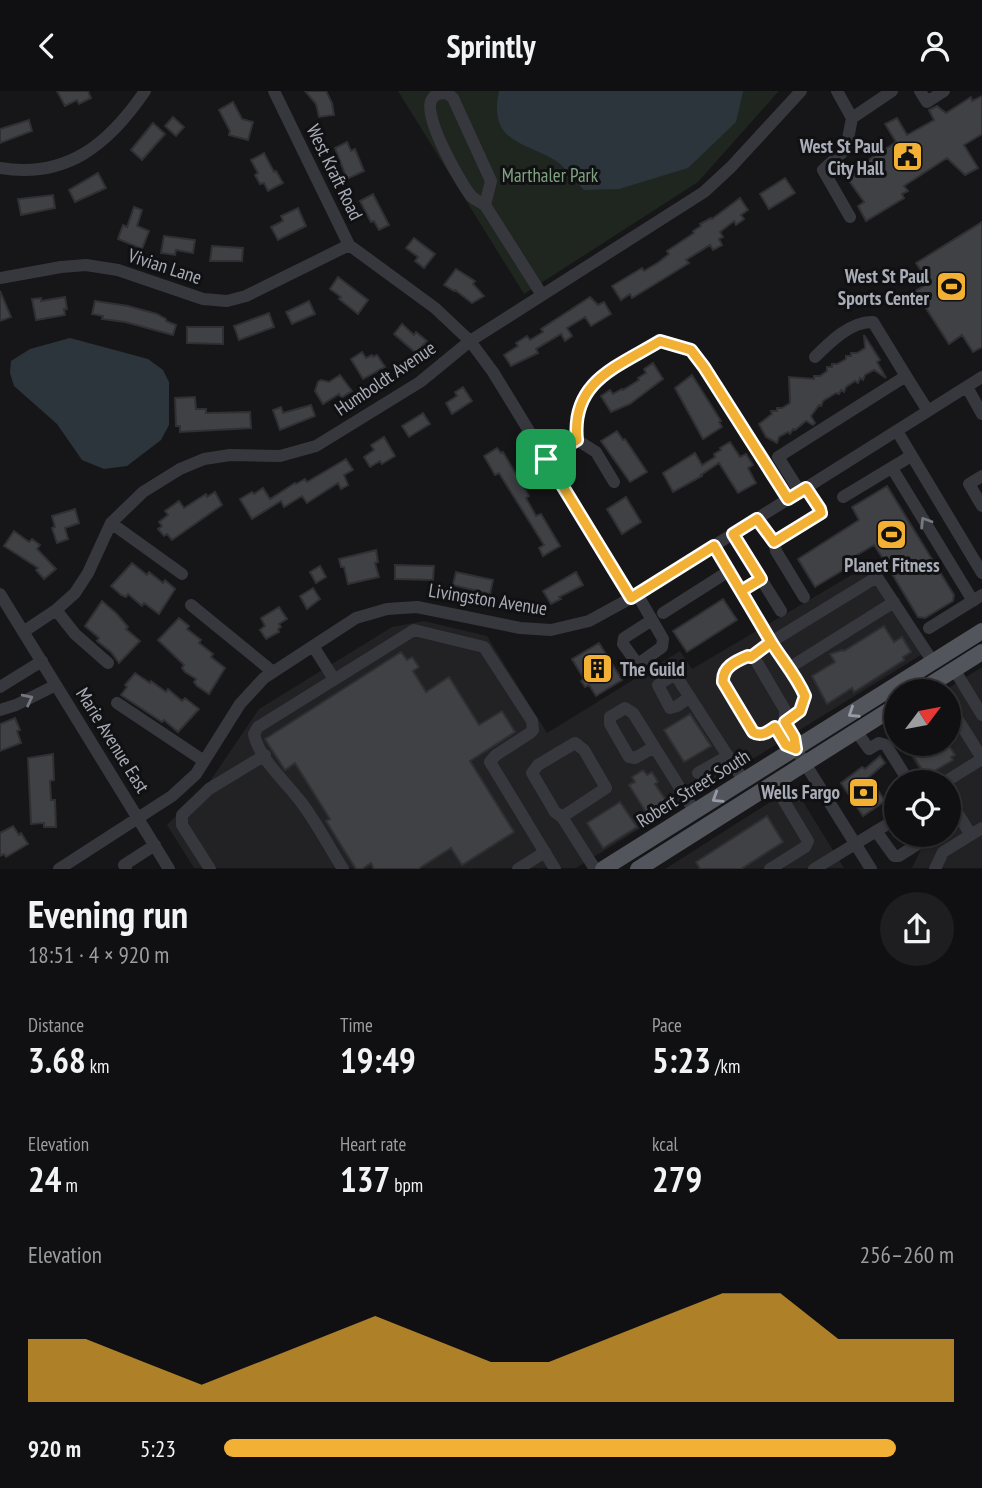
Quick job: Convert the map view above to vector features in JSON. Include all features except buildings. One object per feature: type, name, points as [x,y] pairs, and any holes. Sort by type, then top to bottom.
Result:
[{"type":"main road","name":"Robert Street South","points":[[603,869],[982,631]]},
{"type":"main road","points":[[939,679],[982,652]]},
{"type":"main road","name":"Robert Street South","points":[[638,869],[884,714]]},
{"type":"street","points":[[0,168],[47,170],[70,163],[93,148],[133,108],[145,91]]},
{"type":"street","name":"West Kraft Road","points":[[274,91],[349,245],[435,308],[470,341],[634,596],[658,616],[729,571]]},
{"type":"street","name":"Humboldt Avenue","points":[[23,632],[56,610],[75,593],[88,573],[111,523],[143,492],[180,469],[204,459],[230,455],[280,457],[316,446],[420,382],[470,341],[704,191],[731,167],[801,91]]},
{"type":"street","points":[[837,91],[852,118],[846,149],[823,170],[850,217]]},
{"type":"street","points":[[852,118],[891,91]]},
{"type":"street","points":[[920,91],[927,103],[944,91]]},
{"type":"street","points":[[485,205],[490,190],[488,173],[453,98],[447,93],[439,93],[432,98],[430,106],[442,147],[472,197],[485,205],[542,295]]},
{"type":"street","name":"Vivian Lane","points":[[0,278],[86,265],[118,270],[203,299],[227,301],[246,296],[349,245]]},
{"type":"street","points":[[815,357],[836,337],[862,323],[873,322],[928,411]]},
{"type":"street","points":[[577,440],[576,428],[583,395],[600,377],[660,341],[691,350],[788,499]]},
{"type":"street","points":[[774,542],[821,513],[778,457],[906,376]]},
{"type":"street","name":"Livingston Avenue","points":[[59,869],[172,796],[196,774],[240,704],[264,678],[356,618],[387,608],[417,607],[520,628],[551,629],[589,621],[634,596],[982,377]]},
{"type":"street","points":[[967,387],[982,414]]},
{"type":"street","points":[[897,431],[982,573]]},
{"type":"street","points":[[546,459],[577,440]]},
{"type":"street","points":[[577,440],[596,452],[614,481]]},
{"type":"street","points":[[842,497],[911,456]]},
{"type":"street","points":[[892,468],[978,598],[929,628]]},
{"type":"street","points":[[982,475],[969,484],[982,506]]},
{"type":"street","points":[[757,519],[774,542],[776,551],[804,597]]},
{"type":"street","points":[[111,523],[182,574]]},
{"type":"street","points":[[733,534],[781,611]]},
{"type":"street","points":[[714,546],[771,642],[805,696],[800,711],[780,725],[765,734],[753,732],[723,682],[722,677],[728,667],[748,656],[751,657],[771,642],[877,577],[933,662]]},
{"type":"street","points":[[741,591],[761,579]]},
{"type":"street","name":"Marie Avenue East","points":[[0,594],[169,869]]},
{"type":"street","points":[[789,668],[894,602]]},
{"type":"street","points":[[191,605],[273,672]]},
{"type":"street","points":[[56,610],[75,634],[108,663]]},
{"type":"street","points":[[343,869],[302,803],[278,776],[256,741],[255,731],[414,630],[484,647],[533,726],[530,733],[496,755],[490,762],[555,869]]},
{"type":"street","points":[[313,646],[334,679]]},
{"type":"street","points":[[751,657],[755,659],[785,710],[780,725],[786,745],[796,749],[807,763],[871,869]]},
{"type":"street","points":[[0,687],[41,661]]},
{"type":"street","points":[[954,670],[982,715]]},
{"type":"street","points":[[0,710],[56,685]]},
{"type":"street","points":[[961,695],[967,691]]},
{"type":"street","points":[[690,697],[744,781]]},
{"type":"street","points":[[117,703],[204,761]]},
{"type":"street","points":[[961,724],[982,759],[961,772]]},
{"type":"street","points":[[856,731],[869,749],[879,743],[886,745],[902,770]]},
{"type":"street","points":[[562,817],[606,788],[584,750],[575,743],[538,765],[532,773],[555,812],[562,817],[595,869]]},
{"type":"street","points":[[654,747],[695,811]]},
{"type":"street","points":[[209,869],[182,825],[182,815],[209,789],[265,755]]},
{"type":"street","points":[[698,773],[728,756]]},
{"type":"street","points":[[772,868],[804,847],[808,841],[784,801]]},
{"type":"street","points":[[935,869],[943,852],[977,832],[961,813]]},
{"type":"street","points":[[814,869],[884,826]]},
{"type":"street","points":[[876,831],[884,843]]},
{"type":"street","points":[[126,869],[124,865],[155,845]]},
{"type":"street","points":[[887,847],[894,856],[899,856],[913,847]]},
{"type":"street","points":[[518,869],[545,852]]},
{"type":"shaded area","points":[[499,91],[743,92],[736,122],[688,168],[619,189],[584,190],[557,162],[518,142],[503,129],[498,120]]},
{"type":"shaded area","points":[[70,338],[148,359],[163,370],[169,382],[169,425],[161,440],[127,466],[104,469],[82,460],[57,424],[14,386],[10,373],[11,361],[30,349]]},
{"type":"shaded area","points":[[872,563],[929,650],[576,868],[194,868],[167,825],[208,784],[259,709],[392,627],[424,621],[487,636],[547,733],[680,651],[692,669]]},
{"type":"shaded area","points":[[982,667],[982,868],[912,868],[924,847],[961,847],[961,770],[919,770],[911,756],[961,756],[961,680]]},
{"type":"shaded area","points":[[794,787],[844,868],[665,869]]},
{"type":"green space","name":"Marthaler Park","points":[[398,91],[779,91],[698,182],[524,294]]},
{"type":"place","name":"West St Paul City Hall","points":[[907,157]]},
{"type":"place","name":"West St Paul Sports Center","points":[[952,287]]},
{"type":"place","name":"Planet Fitness","points":[[892,534]]},
{"type":"place","name":"The Guild","points":[[597,669]]},
{"type":"place","name":"Wells Fargo","points":[[863,792]]},
{"type":"route","points":[[546,459],[577,440],[576,428],[583,395],[600,377],[660,341],[691,350],[788,499],[806,488],[820,509],[821,513],[774,542],[757,519],[733,534],[761,579],[741,591],[771,642],[751,657],[741,659],[728,667],[722,677],[723,682],[753,732],[765,734],[775,727],[786,745],[796,749],[794,737],[785,722],[800,711],[805,696],[800,686],[781,657],[741,591],[714,546],[631,598],[546,459]]}]
